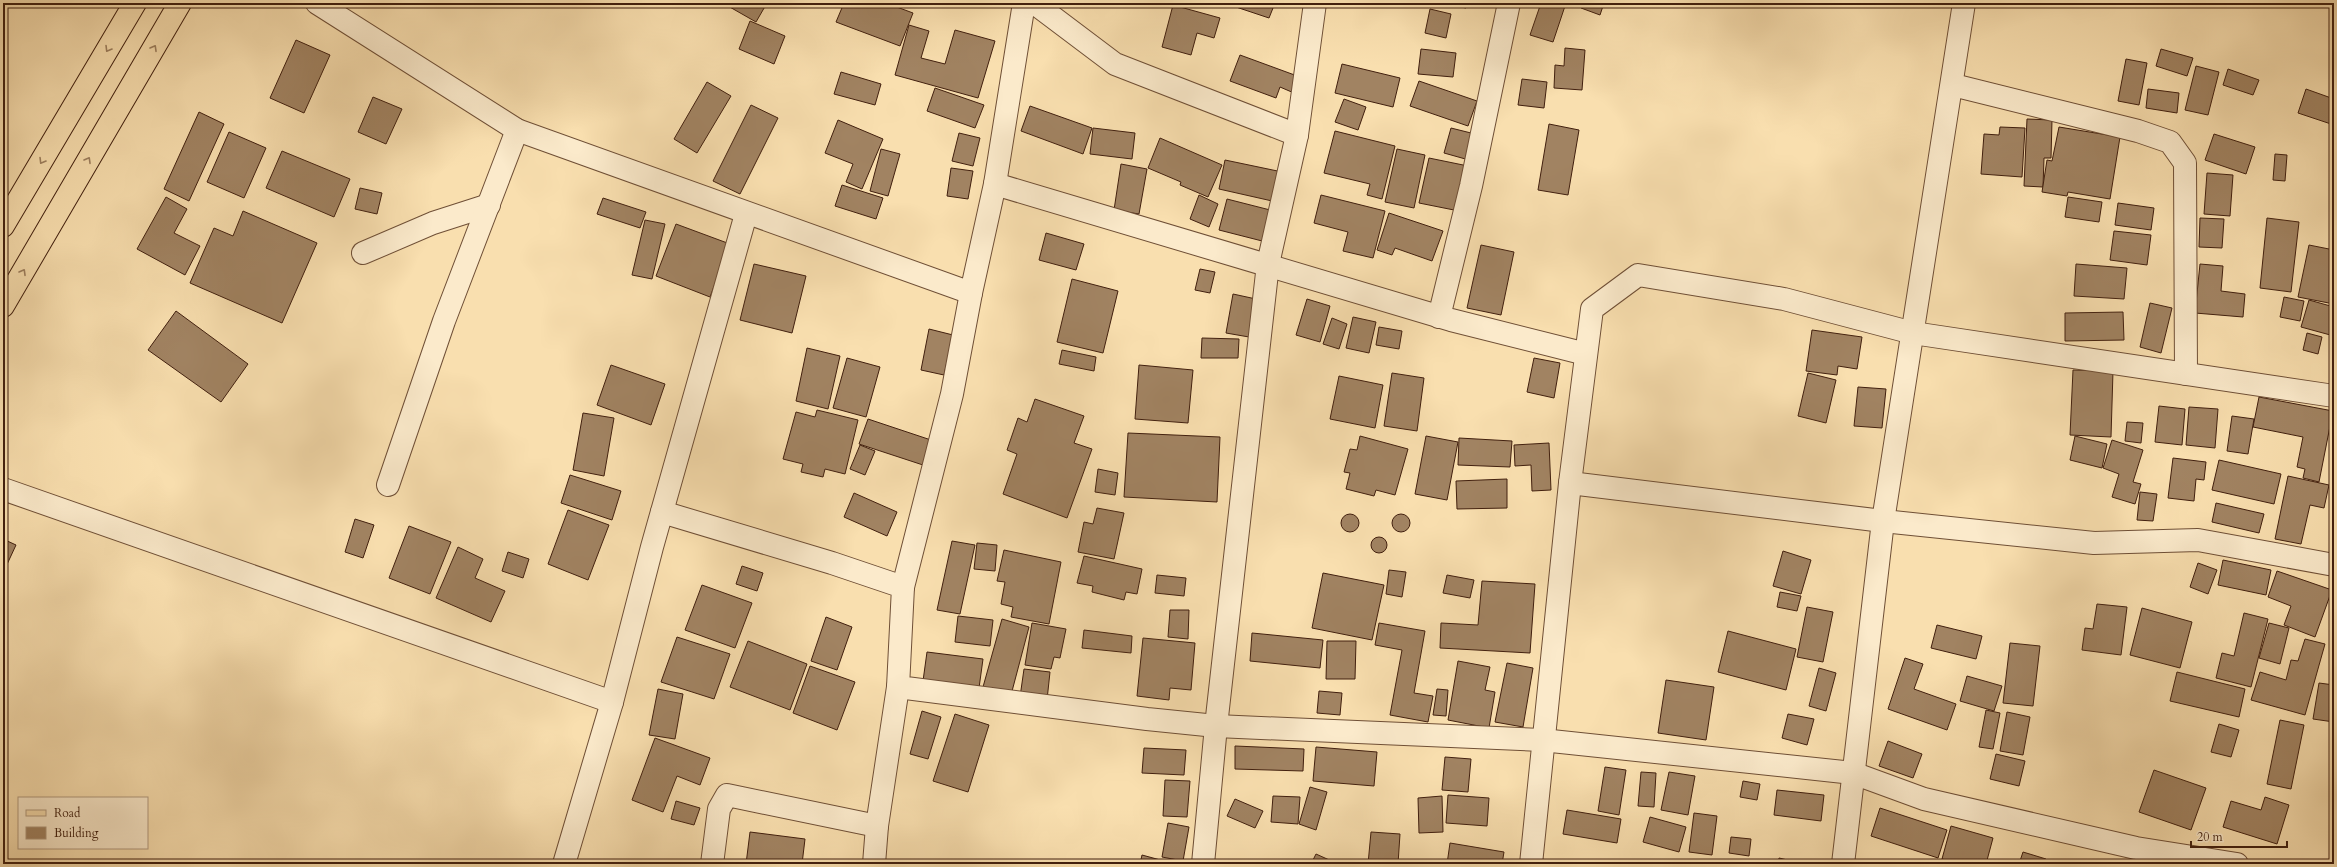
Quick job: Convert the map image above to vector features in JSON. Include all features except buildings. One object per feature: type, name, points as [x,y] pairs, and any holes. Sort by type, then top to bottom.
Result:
[{"type":"main road","points":[[3,226],[135,3]]},
{"type":"main road","points":[[3,306],[180,3]]},
{"type":"street","points":[[317,3],[339,15],[517,130],[746,214],[971,293]]},
{"type":"street","points":[[874,864],[877,826],[898,687],[903,587],[952,394],[971,293],[995,184],[1024,3]]},
{"type":"street","points":[[1034,3],[1115,64],[1297,135]]},
{"type":"street","points":[[1203,864],[1216,726],[1268,264],[1297,135],[1314,3]]},
{"type":"street","points":[[1439,316],[1470,186],[1509,3]]},
{"type":"street","points":[[1843,864],[1883,521],[1953,85],[1964,3]]},
{"type":"street","points":[[1953,85],[2138,131],[2170,142],[2185,163],[2186,374]]},
{"type":"street","points":[[388,485],[444,321],[517,130]]},
{"type":"street","points":[[995,184],[1439,316],[1586,354]]},
{"type":"street","points":[[363,253],[433,223],[489,205]]},
{"type":"street","points":[[564,864],[612,702],[662,512],[746,214]]},
{"type":"street","points":[[1531,864],[1542,740],[1570,483],[1592,309],[1638,275],[1784,299],[1913,333],[2334,396]]},
{"type":"street","points":[[1570,483],[1883,521],[2094,543],[2198,540],[2334,565]]},
{"type":"street","points":[[3,489],[612,702]]},
{"type":"street","points":[[662,512],[832,563],[903,587]]},
{"type":"street","points":[[898,687],[1147,719],[1216,726],[1542,740],[1853,773],[1924,798],[2136,848],[2212,862],[2237,864]]},
{"type":"street","points":[[712,864],[719,809],[727,795],[877,826]]}]
